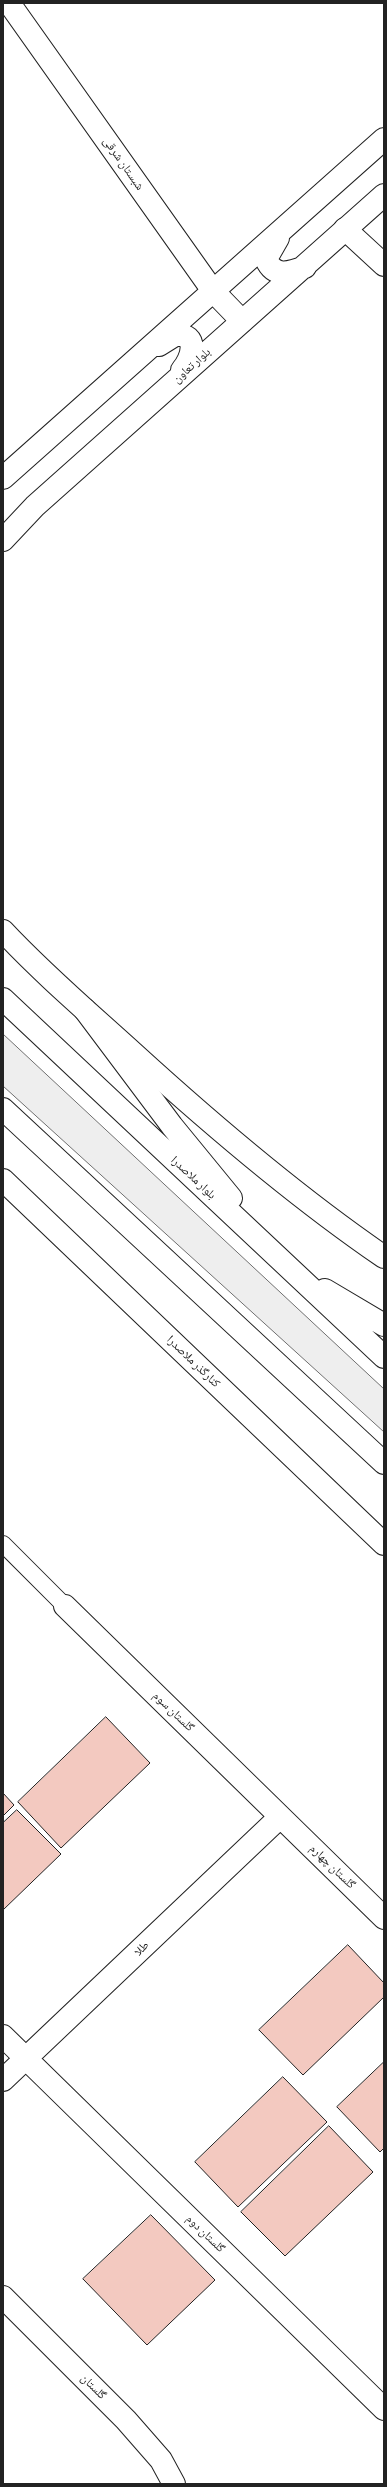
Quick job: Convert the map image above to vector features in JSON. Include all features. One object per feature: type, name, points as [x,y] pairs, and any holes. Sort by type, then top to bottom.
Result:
[{"type":"street","name":"شبستان شرقی","points":[[9,3],[213,291],[242,321]]},
{"type":"street","points":[[3,478],[384,139]]},
{"type":"street","name":"بلوار تعاون","points":[[3,540],[35,506],[384,195]]},
{"type":"street","points":[[287,226],[266,259],[273,270],[281,273],[290,273],[305,267]]},
{"type":"street","points":[[345,229],[384,265]]},
{"type":"street","points":[[137,358],[175,335],[181,335],[192,343],[192,353],[186,366],[155,399]]},
{"type":"street","points":[[3,931],[85,1010],[234,1144],[296,1193],[384,1257]]},
{"type":"street","name":"بلوار ملاصدرا","points":[[3,999],[384,1357]]},
{"type":"street","points":[[85,1010],[172,1126],[289,1268],[384,1325]]},
{"type":"street","points":[[3,1109],[384,1464]]},
{"type":"street","name":"کنارگذر ملاصدرا","points":[[3,1180],[384,1544]]},
{"type":"street","name":"گلستان سوم","points":[[65,1606],[280,1817]]},
{"type":"street","name":"گلستان چهارم","points":[[280,1817],[384,1918]]},
{"type":"street","name":"طلا","points":[[3,2080],[280,1817]]},
{"type":"street","name":"گلستان دوم","points":[[3,2036],[384,2409]]},
{"type":"street","name":"گلستان","points":[[3,2297],[126,2420],[161,2460],[174,2484]]},
{"type":"lane","points":[[3,1544],[65,1606]]},
{"type":"shaded area","points":[[3,1034],[384,1389],[384,1432],[3,1086]]},
{"type":"building","points":[[106,1717],[150,1763],[61,1848],[18,1802]]},
{"type":"building","points":[[3,1793],[14,1805],[3,1816]]},
{"type":"building","points":[[17,1810],[61,1854],[3,1910],[3,1823]]},
{"type":"building","points":[[348,1945],[384,1983],[384,1997],[303,2075],[259,2030]]},
{"type":"building","points":[[384,2062],[384,2148],[380,2152],[337,2107]]},
{"type":"building","points":[[283,2077],[327,2122],[238,2207],[195,2162]]},
{"type":"building","points":[[329,2126],[373,2172],[285,2256],[241,2212]]},
{"type":"building","points":[[151,2215],[215,2280],[147,2345],[83,2279]]}]
